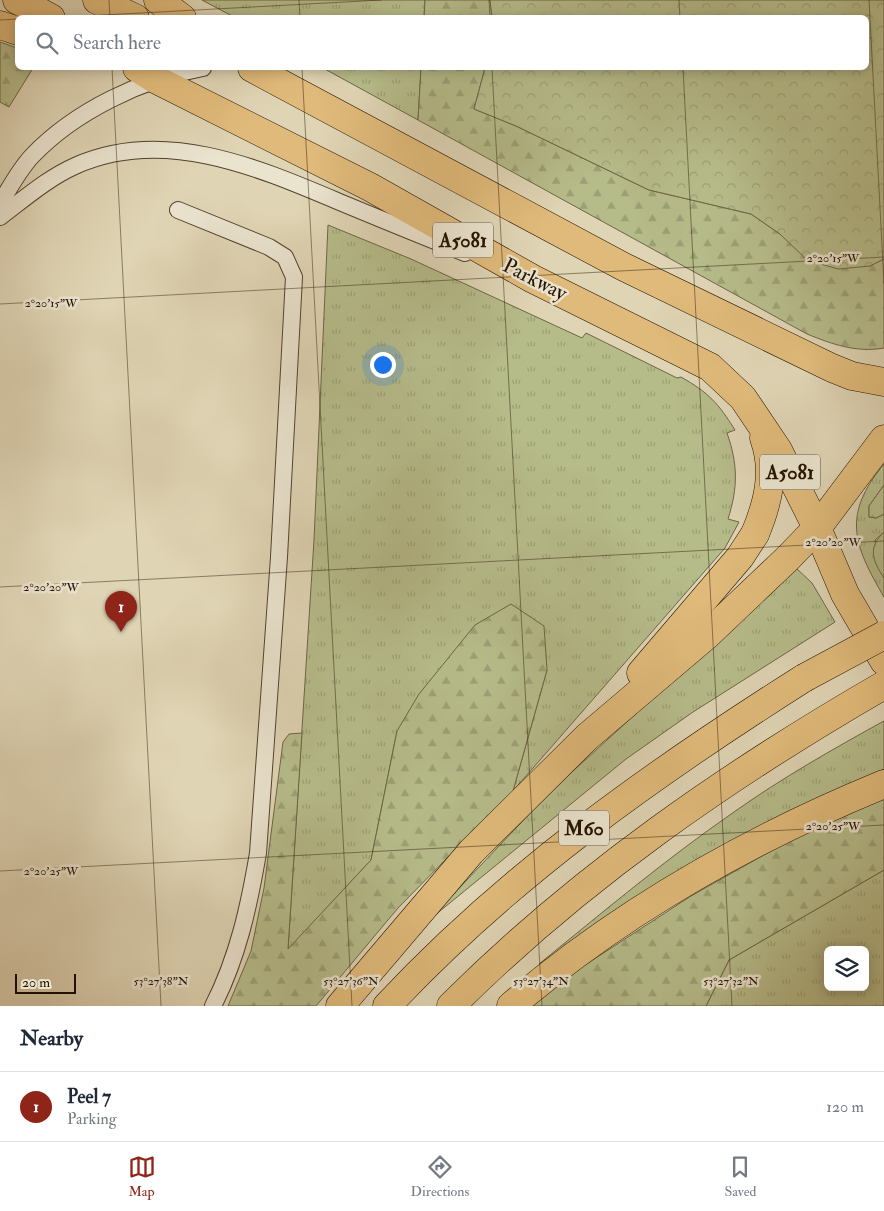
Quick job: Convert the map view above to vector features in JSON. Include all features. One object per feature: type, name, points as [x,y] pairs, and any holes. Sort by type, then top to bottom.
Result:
[{"type":"highway","points":[[158,0],[178,15]]},
{"type":"highway","points":[[101,2],[129,15]]},
{"type":"highway","points":[[0,25],[15,31]]},
{"type":"highway","name":"A5081","points":[[129,70],[150,75]]},
{"type":"highway","name":"A5081","points":[[256,70],[624,267],[832,368],[852,376],[884,382]]},
{"type":"highway","name":"Parkway","points":[[150,75],[370,187],[533,279],[710,367],[743,398],[782,457],[817,528],[845,594],[884,661]]},
{"type":"highway","points":[[340,1006],[471,852],[586,737],[740,557],[754,534],[764,512],[769,490],[770,466],[758,420]]},
{"type":"highway","points":[[586,737],[707,635],[788,558],[817,528],[884,439]]},
{"type":"highway","name":"M60","points":[[387,1006],[452,942],[533,869],[578,833],[664,769],[804,678],[884,635]]},
{"type":"highway","name":"M60","points":[[451,1006],[479,978],[562,905],[648,837],[737,773],[884,685]]},
{"type":"highway","points":[[511,1006],[574,956],[670,892],[732,856],[798,822],[884,784]]},
{"type":"street","points":[[0,204],[18,173],[32,156],[96,108],[150,75],[188,70]]},
{"type":"street","points":[[0,217],[55,177],[95,158],[121,152],[153,149],[181,151],[220,157],[269,172],[424,237],[533,279]]},
{"type":"street","points":[[178,210],[269,247],[285,257],[294,277],[279,557],[258,853],[250,901],[238,946],[213,1006]]},
{"type":"green space","points":[[202,0],[425,0],[424,15],[230,15]]},
{"type":"green space","points":[[425,0],[490,0],[492,15],[424,15]]},
{"type":"green space","points":[[490,0],[884,0],[884,259],[870,266],[838,269],[807,260],[780,234],[751,214],[649,190],[516,126],[474,109],[484,70],[869,70],[869,15],[492,15]]},
{"type":"green space","points":[[0,42],[15,47],[15,70],[32,70],[9,107],[0,102]]},
{"type":"green space","points":[[327,70],[421,70],[418,120]]},
{"type":"green space","points":[[421,70],[484,70],[474,109],[516,126],[649,190],[751,214],[780,234],[869,266],[884,259],[884,348],[854,348],[835,344],[807,334],[418,120]]},
{"type":"green space","points":[[328,225],[411,259],[582,338],[586,333],[677,378],[681,377],[699,388],[718,406],[735,430],[727,433],[735,466],[734,497],[728,519],[739,522],[725,548],[513,791],[547,670],[397,731],[371,860],[288,950],[314,540]]},
{"type":"green space","points":[[884,464],[884,485],[869,506],[869,517],[876,518],[884,514],[884,532],[875,540],[879,569],[884,578],[884,597],[873,578],[859,545],[857,515],[862,499],[871,482]]},
{"type":"green space","points":[[884,485],[884,514],[876,518],[869,517],[869,506]]},
{"type":"green space","points":[[884,532],[884,578],[877,566],[874,549],[875,544]]},
{"type":"green space","points":[[796,568],[812,583],[835,622],[693,712],[626,759],[429,920],[551,791]]},
{"type":"green space","points":[[511,604],[544,626],[547,670],[513,791],[398,908],[316,1006],[228,1006],[251,951],[264,888],[283,742],[289,734],[302,733],[288,949],[371,860],[397,731],[419,694],[475,625]]},
{"type":"green space","points":[[884,721],[884,769],[716,849],[652,888],[539,964],[659,867],[734,812],[808,764]]},
{"type":"green space","points":[[884,799],[884,870],[729,960],[706,1006],[531,1006],[562,980],[691,896],[794,838]]},
{"type":"green space","points":[[884,870],[884,1006],[706,1006],[729,960]]},
{"type":"place","name":"Peel 7","points":[[121,632]]}]
